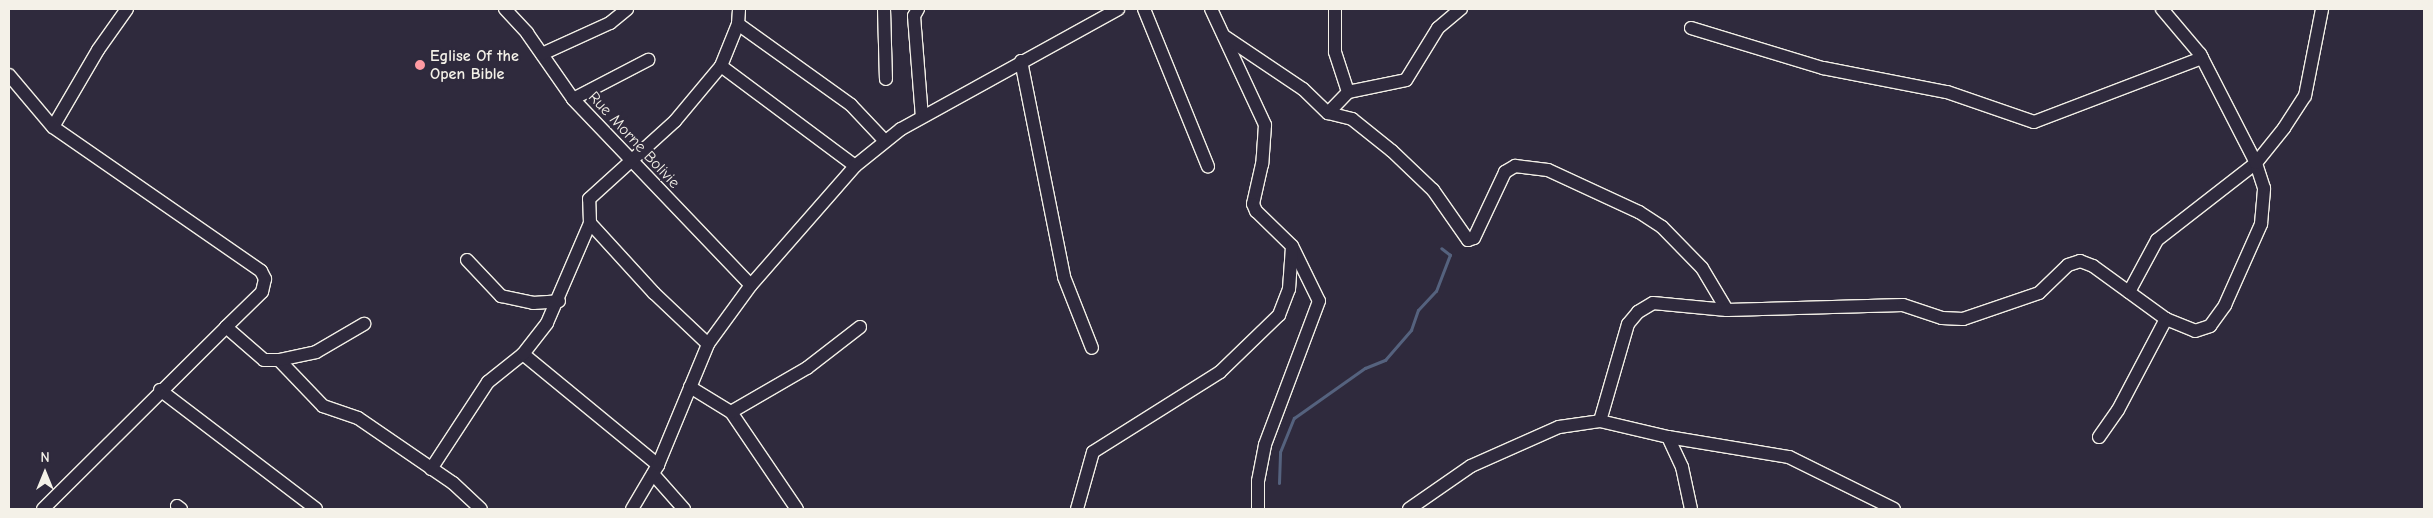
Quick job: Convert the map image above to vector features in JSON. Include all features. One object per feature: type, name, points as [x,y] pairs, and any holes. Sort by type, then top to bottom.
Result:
[{"type":"street","points":[[53,127],[98,50],[127,9]]},
{"type":"street","name":"Rue Morne Bolivie","points":[[505,9],[542,54],[573,99],[631,162],[751,285]]},
{"type":"street","points":[[542,54],[610,23],[627,9]]},
{"type":"street","points":[[431,469],[488,382],[523,354],[547,323],[559,301],[590,223],[589,199],[675,121],[721,66],[738,24],[739,9]]},
{"type":"street","points":[[884,9],[886,78]]},
{"type":"street","points":[[918,9],[914,16],[922,117]]},
{"type":"street","points":[[632,509],[656,470],[708,344],[751,285],[855,166],[884,140],[922,117],[990,82],[1021,61],[1118,9]]},
{"type":"street","points":[[1144,9],[1208,166]]},
{"type":"street","points":[[1210,9],[1265,125],[1262,164],[1253,204],[1256,211],[1292,246],[1319,301],[1265,445],[1258,480],[1258,509]]},
{"type":"street","points":[[1335,9],[1335,52],[1348,92]]},
{"type":"street","points":[[1328,113],[1348,92],[1406,80],[1438,28],[1461,9]]},
{"type":"street","points":[[1600,421],[1628,324],[1638,312],[1653,303],[1728,310],[1903,305],[1942,318],[1963,319],[2039,293],[2068,265],[2080,261],[2094,266],[2166,319],[2195,331],[2210,326],[2225,306],[2260,224],[2264,207],[2264,188],[2256,163],[2202,58],[2162,9]]},
{"type":"street","points":[[2129,292],[2156,240],[2256,163],[2305,96],[2322,9]]},
{"type":"street","points":[[738,24],[851,105],[884,140]]},
{"type":"street","points":[[1691,28],[1823,68],[1947,92],[2034,122],[2202,58]]},
{"type":"street","points":[[1224,36],[1303,89],[1328,113],[1352,119],[1392,151],[1433,190],[1468,240],[1474,238],[1505,172],[1515,166],[1548,170],[1639,212],[1662,227],[1702,268],[1728,310]]},
{"type":"street","points":[[573,99],[648,60]]},
{"type":"street","points":[[1021,61],[1064,277],[1092,348]]},
{"type":"street","points":[[721,66],[855,166]]},
{"type":"street","points":[[9,75],[53,127],[261,271],[265,279],[262,292],[160,390],[43,509]]},
{"type":"street","points":[[590,223],[654,293],[708,344]]},
{"type":"street","points":[[1078,509],[1093,452],[1220,372],[1279,315],[1289,289],[1292,246]]},
{"type":"street","points":[[467,260],[501,296],[533,304],[559,301]]},
{"type":"street","points":[[2098,437],[2118,410],[2166,319]]},
{"type":"street","points":[[226,327],[264,360],[279,360],[316,352],[364,324]]},
{"type":"street","points":[[731,412],[807,368],[860,327]]},
{"type":"street","points":[[523,354],[656,470],[684,509]]},
{"type":"street","points":[[279,360],[323,406],[358,418],[453,483],[481,509]]},
{"type":"street","points":[[690,387],[731,412],[797,509]]},
{"type":"street","points":[[160,390],[316,509]]},
{"type":"street","points":[[1409,509],[1471,466],[1559,427],[1600,421],[1668,437],[1789,457],[1894,509]]},
{"type":"street","points":[[1668,437],[1682,467],[1691,509]]},
{"type":"waterway","points":[[1279,483],[1280,452],[1294,418],[1365,368],[1385,360],[1411,330],[1418,310],[1436,291],[1450,255],[1441,248]]},
{"type":"place","name":"Eglise Of the Open Bible","points":[[420,65]]}]
